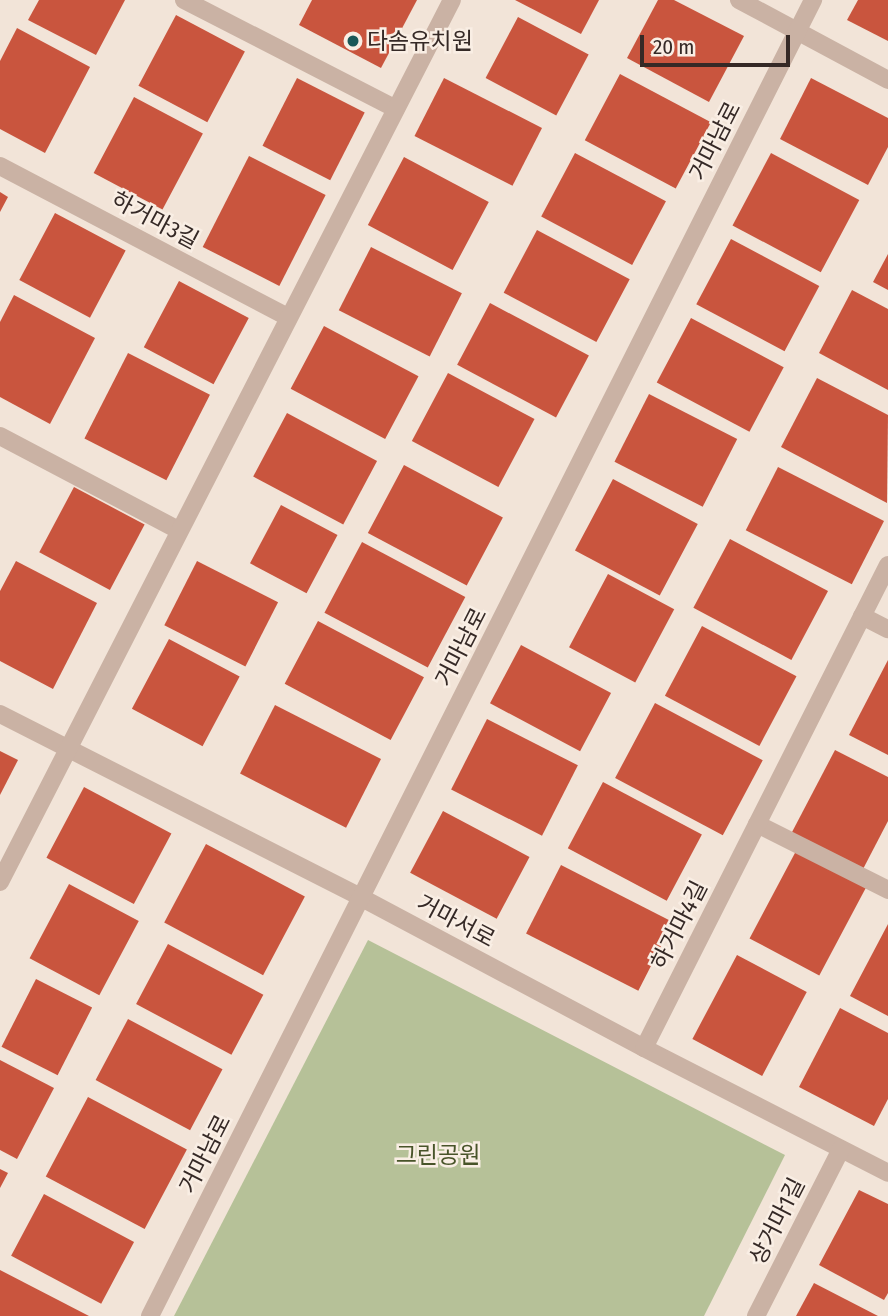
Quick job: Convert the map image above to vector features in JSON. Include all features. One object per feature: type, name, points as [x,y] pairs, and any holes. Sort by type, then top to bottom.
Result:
[{"type":"street","points":[[184,0],[396,109]]},
{"type":"street","points":[[0,882],[178,530],[452,0]]},
{"type":"street","points":[[739,0],[888,80]]},
{"type":"street","name":"거마남로","points":[[150,1316],[813,0]]},
{"type":"street","name":"하거마3길","points":[[0,166],[288,317]]},
{"type":"street","points":[[0,436],[178,530]]},
{"type":"street","name":"하거마4길","points":[[644,1048],[888,565]]},
{"type":"street","points":[[862,616],[888,629]]},
{"type":"street","name":"거마서로","points":[[0,714],[362,898],[644,1048],[888,1173]]},
{"type":"street","points":[[757,824],[888,890]]},
{"type":"street","name":"상거마1길","points":[[756,1316],[841,1149]]},
{"type":"green space","name":"그린공원","points":[[368,940],[785,1155],[704,1316],[174,1316]]},
{"type":"building","points":[[39,0],[125,0],[96,55],[28,20]]},
{"type":"building","points":[[312,0],[417,0],[381,68],[299,25]]},
{"type":"building","points":[[515,0],[599,0],[581,34]]},
{"type":"building","points":[[658,0],[674,0],[744,36],[709,102],[627,58]]},
{"type":"building","points":[[858,0],[888,0],[888,41],[847,20]]},
{"type":"building","points":[[176,15],[245,52],[207,122],[138,86]]},
{"type":"building","points":[[518,17],[589,55],[556,115],[486,78]]},
{"type":"building","points":[[17,28],[90,67],[45,153],[0,129],[0,61]]},
{"type":"building","points":[[620,74],[711,122],[676,189],[585,140]]},
{"type":"building","points":[[297,78],[365,113],[330,180],[262,146]]},
{"type":"building","points":[[444,78],[542,128],[513,186],[414,136]]},
{"type":"building","points":[[811,78],[888,118],[888,147],[868,185],[780,139]]},
{"type":"building","points":[[134,97],[203,134],[162,210],[94,173]]},
{"type":"building","points":[[575,153],[666,201],[632,265],[541,217]]},
{"type":"building","points":[[771,153],[859,200],[821,272],[733,225]]},
{"type":"building","points":[[249,156],[326,195],[279,286],[203,247]]},
{"type":"building","points":[[404,157],[489,202],[453,270],[368,225]]},
{"type":"building","points":[[0,192],[8,197],[0,212]]},
{"type":"building","points":[[55,213],[126,251],[90,318],[19,280]]},
{"type":"building","points":[[537,230],[630,279],[596,342],[504,293]]},
{"type":"building","points":[[731,239],[819,286],[785,351],[696,304]]},
{"type":"building","points":[[371,247],[462,293],[430,357],[339,310]]},
{"type":"building","points":[[888,254],[888,290],[873,282]]},
{"type":"building","points":[[179,281],[249,318],[214,384],[144,347]]},
{"type":"building","points":[[852,290],[888,309],[888,390],[819,353]]},
{"type":"building","points":[[14,295],[95,338],[50,424],[0,397],[0,322]]},
{"type":"building","points":[[490,303],[589,356],[556,417],[457,365]]},
{"type":"building","points":[[691,318],[784,367],[749,432],[657,382]]},
{"type":"building","points":[[324,326],[418,376],[385,439],[291,389]]},
{"type":"building","points":[[128,353],[210,395],[166,480],[84,439]]},
{"type":"building","points":[[448,373],[535,419],[498,487],[412,441]]},
{"type":"building","points":[[817,378],[888,415],[887,503],[781,447]]},
{"type":"building","points":[[649,394],[737,439],[703,507],[614,462]]},
{"type":"building","points":[[287,413],[377,461],[343,524],[253,477]]},
{"type":"building","points":[[404,465],[503,518],[467,586],[368,533]]},
{"type":"building","points":[[778,467],[884,521],[852,584],[746,530]]},
{"type":"building","points":[[613,479],[698,524],[660,596],[575,551]]},
{"type":"building","points":[[74,487],[145,525],[110,590],[39,552]]},
{"type":"building","points":[[281,505],[338,535],[307,593],[250,563]]},
{"type":"building","points":[[730,539],[828,591],[791,660],[693,608]]},
{"type":"building","points":[[362,542],[465,597],[428,668],[324,613]]},
{"type":"building","points":[[16,561],[97,603],[53,689],[0,661],[0,591]]},
{"type":"building","points":[[197,561],[278,602],[245,666],[164,625]]},
{"type":"building","points":[[608,574],[674,609],[635,682],[569,647]]},
{"type":"building","points":[[318,621],[424,677],[391,740],[285,684]]},
{"type":"building","points":[[702,626],[796,676],[759,746],[665,696]]},
{"type":"building","points":[[169,639],[240,677],[203,746],[132,709]]},
{"type":"building","points":[[521,645],[611,693],[580,751],[490,703]]},
{"type":"building","points":[[888,660],[888,755],[849,735]]},
{"type":"building","points":[[655,703],[763,760],[723,835],[615,778]]},
{"type":"building","points":[[275,705],[381,759],[346,828],[240,774]]},
{"type":"building","points":[[487,719],[578,765],[542,836],[451,789]]},
{"type":"building","points":[[835,750],[888,777],[888,821],[862,871],[791,834]]},
{"type":"building","points":[[0,751],[18,760],[0,795]]},
{"type":"building","points":[[603,782],[702,835],[667,901],[568,848]]},
{"type":"building","points":[[84,787],[171,833],[134,904],[46,858]]},
{"type":"building","points":[[443,811],[530,857],[497,919],[410,873]]},
{"type":"building","points":[[206,844],[305,897],[263,975],[164,923]]},
{"type":"building","points":[[796,851],[866,888],[819,976],[750,938]]},
{"type":"building","points":[[561,865],[673,922],[638,991],[526,934]]},
{"type":"building","points":[[69,884],[139,921],[99,995],[30,958]]},
{"type":"building","points":[[888,924],[888,1016],[850,996]]},
{"type":"building","points":[[168,944],[263,995],[231,1055],[136,1004]]},
{"type":"building","points":[[737,955],[807,992],[762,1076],[692,1039]]},
{"type":"building","points":[[36,979],[92,1008],[58,1075],[1,1047]]},
{"type":"building","points":[[840,1008],[888,1033],[888,1099],[874,1126],[799,1087]]},
{"type":"building","points":[[128,1019],[222,1069],[190,1130],[96,1080]]},
{"type":"building","points":[[0,1060],[54,1088],[17,1159],[0,1150]]},
{"type":"building","points":[[88,1097],[187,1150],[145,1229],[46,1176]]},
{"type":"building","points":[[0,1169],[8,1173],[0,1188]]},
{"type":"building","points":[[859,1190],[888,1204],[888,1293],[884,1300],[819,1265]]},
{"type":"building","points":[[44,1194],[134,1242],[101,1304],[11,1256]]},
{"type":"building","points":[[0,1270],[89,1316],[0,1316]]},
{"type":"building","points":[[814,1283],[878,1316],[796,1316]]},
{"type":"place","name":"다솜유치원","points":[[353,41]]}]
